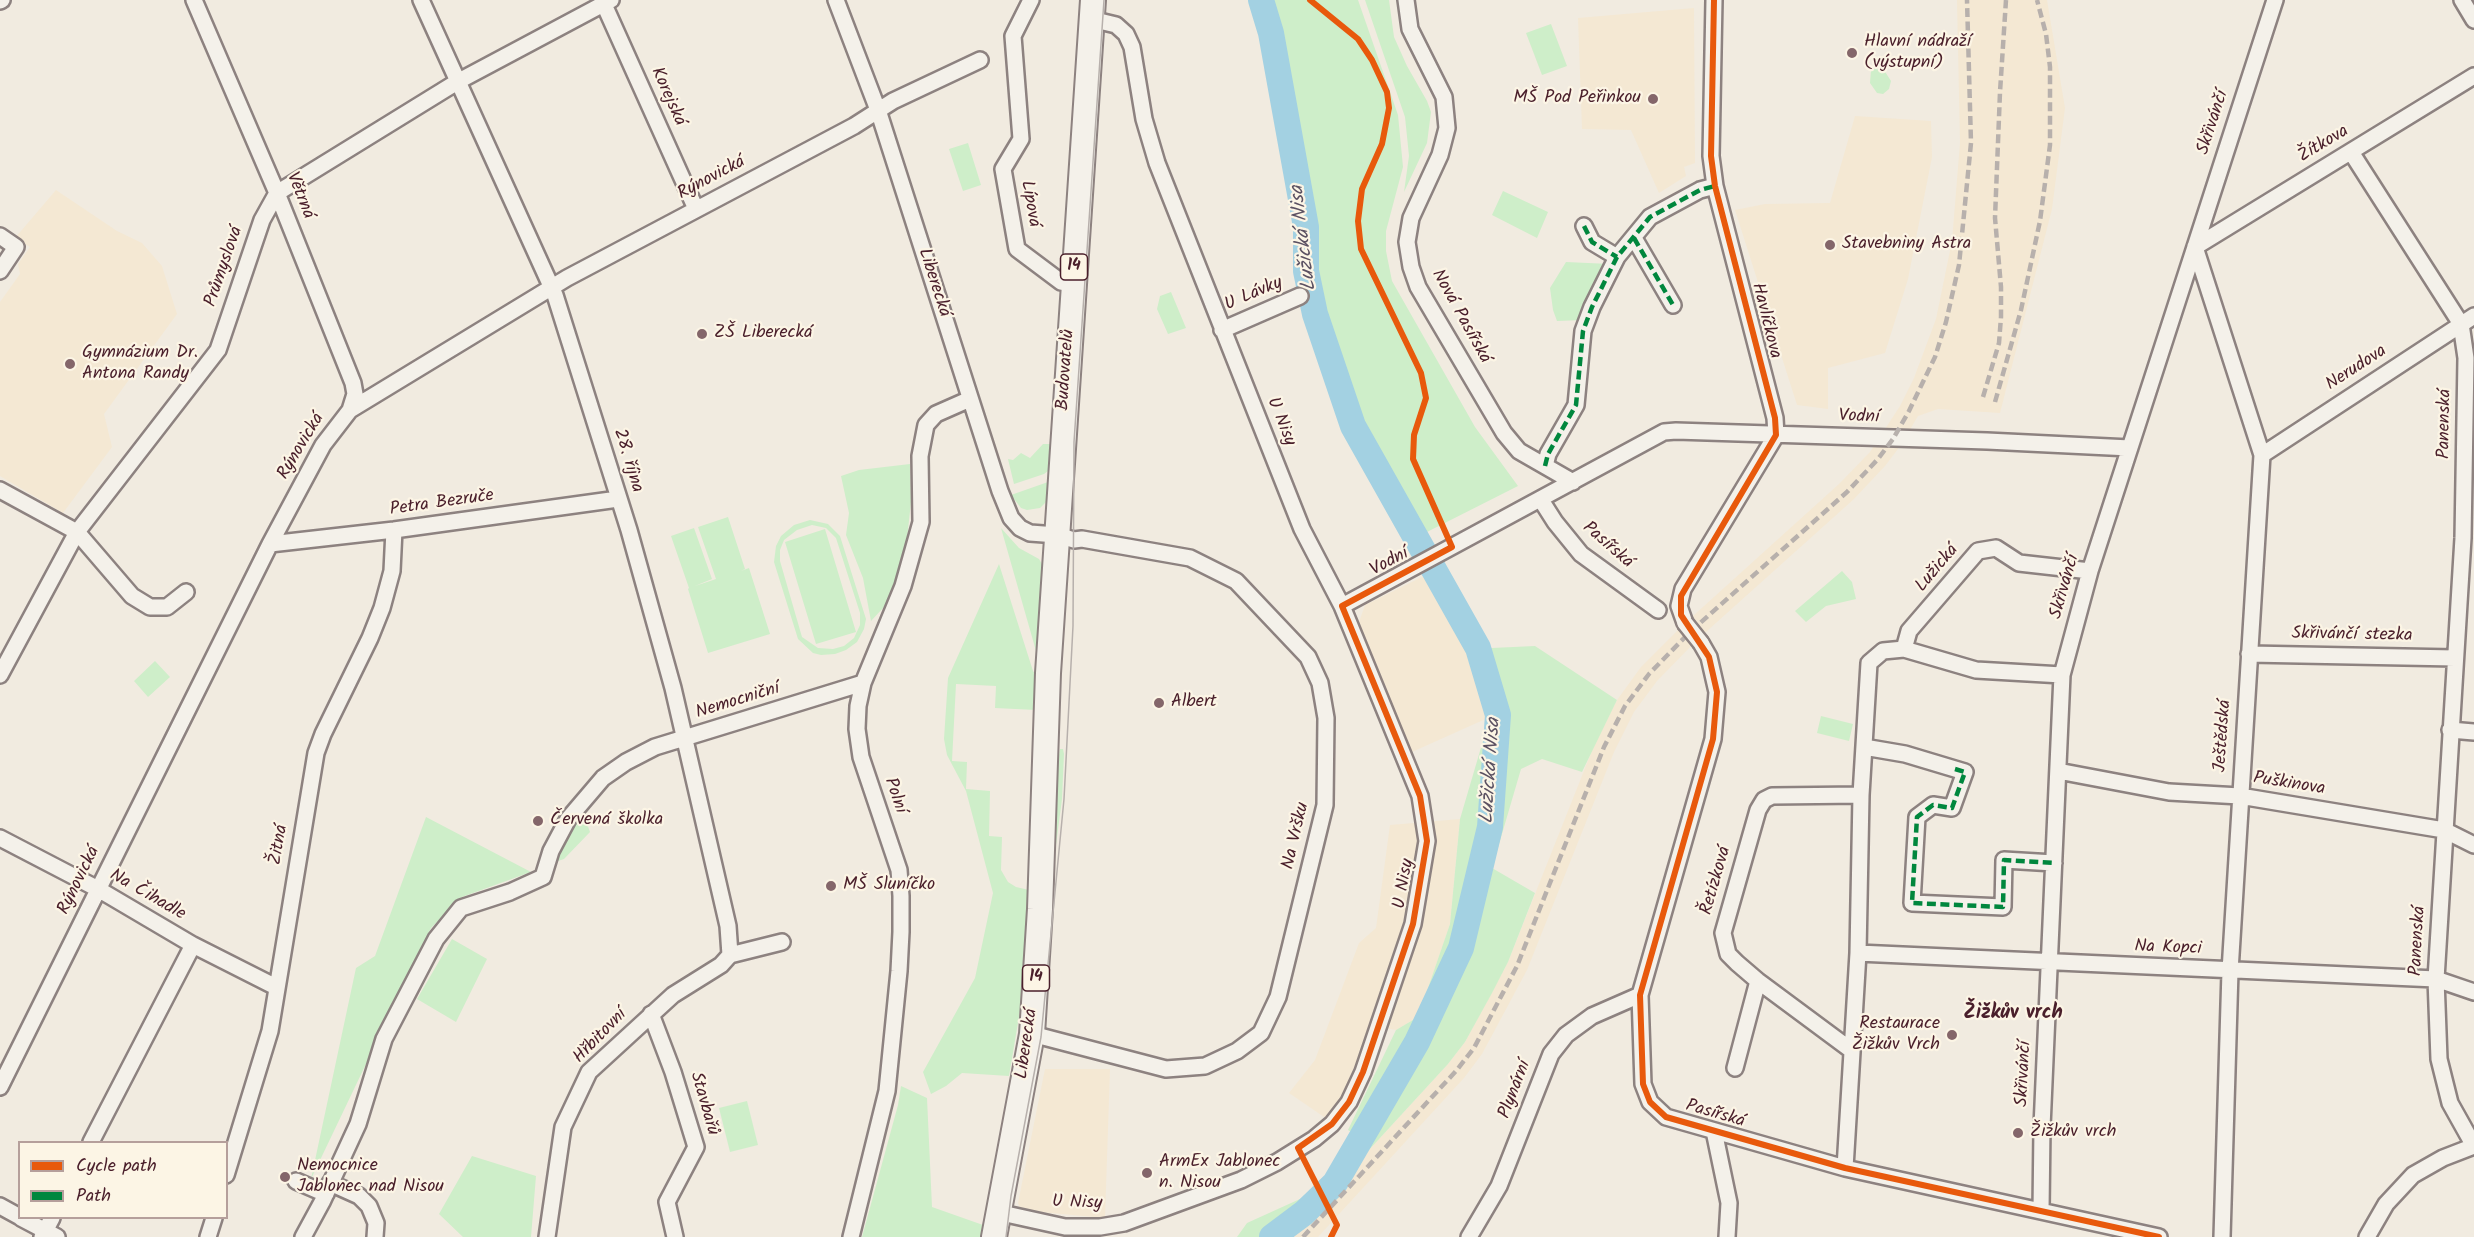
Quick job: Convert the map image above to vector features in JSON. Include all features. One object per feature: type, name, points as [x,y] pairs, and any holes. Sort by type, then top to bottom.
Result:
[{"type":"main road","name":"Budovatelů","points":[[1046,741],[1048,674],[1092,10]]},
{"type":"main road","name":"Liberecká","points":[[994,1237],[1032,1034],[1040,909],[1046,741]]},
{"type":"street","name":"Větrná","points":[[194,0],[277,193],[353,383],[355,394],[350,410]]},
{"type":"street","name":"28. října","points":[[421,0],[552,286],[629,530],[685,738],[728,926],[729,955]]},
{"type":"street","name":"Liberecká","points":[[836,0],[878,110],[970,399],[1011,518],[1020,528],[1030,532],[1057,535]]},
{"type":"street","name":"Lípová","points":[[1031,0],[1013,36],[1021,139],[1003,169],[1017,249],[1061,282],[1073,284]]},
{"type":"street","name":"Nová Pasířská","points":[[1406,0],[1410,29],[1444,97],[1447,128],[1440,154],[1411,218],[1407,242],[1411,267],[1418,287],[1504,433],[1519,451],[1573,482]]},
{"type":"street","name":"Havlíčkova","points":[[1714,0],[1711,156],[1715,186],[1775,418],[1776,435]]},
{"type":"street","name":"Skřivánčí","points":[[2041,1211],[2042,1127],[2062,675],[2090,571],[2274,0]]},
{"type":"street","points":[[2462,0],[2474,20]]},
{"type":"street","name":"Průmyslová","points":[[0,675],[77,532],[138,460],[218,350],[262,219],[277,193],[457,82],[605,1]]},
{"type":"street","name":"Korejská","points":[[605,1],[696,209]]},
{"type":"street","name":"U Nisy","points":[[997,1212],[1065,1227],[1100,1227],[1124,1223],[1241,1180],[1277,1162],[1314,1139],[1332,1124],[1348,1102],[1363,1072],[1413,924],[1427,841],[1420,796],[1342,606],[1302,528],[1156,163],[1144,119],[1132,47],[1126,34],[1092,10]]},
{"type":"street","name":"Rýnovická","points":[[0,1088],[270,544],[323,445],[350,410],[552,286],[854,126],[878,110],[980,60]]},
{"type":"street","name":"Žítkova","points":[[2195,247],[2474,76]]},
{"type":"street","name":"Panenská","points":[[2351,152],[2468,320],[2466,358],[2469,538],[2455,658],[2436,980],[2439,1059],[2450,1103],[2474,1146]]},
{"type":"street","points":[[1545,466],[1548,454],[1576,405],[1583,331],[1617,257],[1650,218],[1700,190],[1715,186]]},
{"type":"street","points":[[1584,226],[1592,242],[1617,257]]},
{"type":"street","points":[[0,236],[16,247],[0,272]]},
{"type":"street","points":[[1634,237],[1673,305]]},
{"type":"street","name":"Ještědská","points":[[2195,247],[2262,455],[2230,971],[2222,1237]]},
{"type":"street","name":"U Lávky","points":[[1222,330],[1300,296]]},
{"type":"street","name":"Nerudova","points":[[2262,455],[2468,320]]},
{"type":"street","name":"Polní","points":[[851,1237],[887,1091],[900,971],[902,896],[899,870],[861,757],[857,729],[858,706],[863,683],[903,586],[921,522],[920,456],[926,424],[936,414],[970,399]]},
{"type":"street","name":"Vodní","points":[[1342,606],[1664,432],[1987,441],[2130,448]]},
{"type":"street","name":"Pasířská","points":[[1776,435],[1683,589],[1679,606],[1685,623],[1709,657],[1717,692],[1713,739],[1640,995],[1643,1084],[1650,1102],[1666,1117],[1845,1168],[2159,1237]]},
{"type":"street","points":[[0,490],[77,532],[132,596],[150,608],[167,607],[186,592]]},
{"type":"street","name":"Petra Bezruče","points":[[270,544],[394,530],[618,499]]},
{"type":"street","name":"Pasířská","points":[[1540,500],[1554,522],[1581,554],[1658,610]]},
{"type":"street","name":"Žitná","points":[[228,1168],[270,1031],[316,753],[382,608],[392,571],[394,530]]},
{"type":"street","name":"Na Vršku","points":[[1032,1034],[1166,1069],[1204,1065],[1243,1047],[1261,1033],[1278,996],[1325,805],[1326,718],[1320,683],[1308,657],[1236,581],[1190,558],[1082,539],[1074,540],[1057,535]]},
{"type":"street","name":"Lužická","points":[[1904,649],[1909,631],[1978,551],[1996,548],[2019,562],[2090,571]]},
{"type":"street","points":[[1845,1168],[1858,953],[1861,795],[1869,663],[1883,651],[1904,649],[1976,670],[2062,675]]},
{"type":"street","name":"Skřivánčí stezka","points":[[2249,654],[2455,658]]},
{"type":"street","name":"Nemocniční","points":[[303,1237],[358,1124],[384,1039],[436,939],[461,908],[510,892],[543,877],[551,851],[568,819],[605,776],[626,762],[655,747],[863,683]]},
{"type":"street","points":[[2450,730],[2474,732]]},
{"type":"street","points":[[605,776],[615,776],[635,766],[651,754],[655,747]]},
{"type":"street","points":[[1864,747],[1905,754],[1965,772],[1952,808],[1934,805],[1917,817],[1912,903],[2003,908],[2004,860],[2054,863]]},
{"type":"street","name":"Puškinova","points":[[2058,771],[2169,792],[2240,796],[2444,830],[2474,845]]},
{"type":"street","name":"Řetízková","points":[[1851,1050],[1758,981],[1728,954],[1723,933],[1758,810],[1764,800],[1772,796],[1861,795]]},
{"type":"street","name":"Na Čihadle","points":[[0,838],[98,889],[193,945],[276,987]]},
{"type":"street","name":"Hřbitovní","points":[[547,1237],[563,1126],[589,1072],[673,995],[720,965],[729,955],[783,942]]},
{"type":"street","points":[[92,1141],[193,945]]},
{"type":"street","name":"Na Kopci","points":[[1858,953],[2436,980],[2474,992]]},
{"type":"street","points":[[1735,1068],[1758,981]]},
{"type":"street","name":"Plynární","points":[[1469,1237],[1499,1186],[1551,1053],[1566,1035],[1592,1016],[1640,995]]},
{"type":"street","name":"Stavbařů","points":[[651,1014],[674,1072],[696,1147],[667,1202],[675,1237]]},
{"type":"street","points":[[1714,1131],[1729,1203],[1727,1237]]},
{"type":"street","points":[[2367,1237],[2386,1204],[2413,1175],[2443,1158],[2474,1146]]},
{"type":"street","points":[[296,1181],[359,1196],[369,1206],[376,1223],[375,1237]]},
{"type":"street","points":[[0,1206],[18,1216]]},
{"type":"street","points":[[24,1219],[49,1230]]},
{"type":"street","points":[[208,1237],[213,1219]]},
{"type":"shaded area","points":[[1957,0],[2047,0],[2065,108],[2052,209],[2000,413],[1938,409],[1918,416],[1885,466],[1854,499],[1697,640],[1657,681],[1634,712],[1614,752],[1527,970],[1482,1054],[1464,1078],[1318,1237],[1289,1237],[1448,1064],[1465,1042],[1508,962],[1595,743],[1617,700],[1641,667],[1683,625],[1839,484],[1870,452],[1900,406],[1914,378],[1936,319],[1952,241],[1960,143]]},
{"type":"shaded area","points":[[1694,8],[1695,163],[1684,167],[1686,176],[1659,193],[1631,130],[1582,129],[1578,18]]},
{"type":"shaded area","name":"Stavebniny Astra","points":[[1855,116],[1931,121],[1932,157],[1908,279],[1885,353],[1828,368],[1828,409],[1797,405],[1735,210],[1765,204],[1830,203]]},
{"type":"shaded area","name":"Gymnázium Dr. Antona Randy","points":[[56,190],[117,231],[142,243],[162,266],[177,314],[104,414],[112,447],[63,513],[0,476],[0,302],[20,274],[18,264],[30,247],[15,238]]},
{"type":"shaded area","points":[[1426,575],[1470,649],[1490,710],[1490,717],[1412,752],[1358,625],[1365,605]]},
{"type":"shaded area","points":[[1460,819],[1450,924],[1418,1017],[1396,1030],[1379,1027],[1363,1072],[1327,1119],[1289,1093],[1315,1060],[1359,943],[1376,928],[1390,825]]},
{"type":"shaded area","points":[[1045,1069],[1110,1069],[1105,1218],[1020,1208],[1018,1203]]},
{"type":"green space","points":[[1268,0],[1358,0],[1398,115],[1403,167],[1386,231],[1386,251],[1392,281],[1475,427],[1518,486],[1423,534],[1351,404],[1315,280],[1309,195],[1277,28]]},
{"type":"green space","points":[[1365,0],[1389,0],[1394,37],[1431,112],[1427,143],[1404,192],[1409,156],[1405,117]]},
{"type":"green space","points":[[1551,24],[1567,66],[1542,75],[1526,33]]},
{"type":"green space","points":[[1877,67],[1884,70],[1891,81],[1889,89],[1883,94],[1877,93],[1870,83],[1871,70]]},
{"type":"green space","points":[[968,143],[981,185],[963,191],[949,149]]},
{"type":"green space","points":[[1503,191],[1548,212],[1537,238],[1492,215]]},
{"type":"green space","points":[[1566,262],[1610,264],[1583,320],[1557,321],[1553,310],[1550,288]]},
{"type":"green space","points":[[1171,292],[1186,328],[1168,334],[1157,309],[1160,296]]},
{"type":"green space","points":[[1043,444],[1050,444],[1048,471],[1014,484],[1008,459],[1013,460],[1021,453],[1030,458]]},
{"type":"green space","points":[[910,464],[911,502],[907,539],[893,588],[884,607],[871,621],[863,578],[846,535],[849,513],[841,476],[859,470]]},
{"type":"green space","points":[[1052,482],[1049,499],[1040,508],[1027,510],[1021,508],[1011,495]]},
{"type":"green space","points":[[728,517],[745,569],[741,571],[749,568],[770,634],[708,653],[671,536],[694,528],[712,579],[695,586],[716,579],[698,527]]},
{"type":"green space","points":[[810,520],[828,524],[840,536],[866,619],[857,642],[846,650],[821,655],[813,653],[798,639],[774,562],[776,546],[781,536],[794,525]],"holes":[[[812,525],[826,528],[836,538],[860,613],[860,625],[854,638],[844,646],[833,649],[818,648],[802,637],[780,561],[780,550],[784,540],[797,530]]]},
{"type":"green space","points":[[1001,528],[1019,548],[1039,559],[1046,571],[1040,665]]},
{"type":"green space","points":[[825,529],[856,632],[816,644],[785,542]]},
{"type":"green space","points":[[999,564],[1033,671],[1037,677],[1036,710],[995,708],[996,686],[956,684],[952,761],[967,762],[966,789],[990,791],[989,836],[1002,837],[1001,870],[1008,882],[1016,887],[1029,890],[1020,1011],[1009,1076],[962,1073],[931,1094],[923,1072],[975,978],[993,893],[966,791],[947,755],[944,739],[948,678]]},
{"type":"green space","points":[[1842,571],[1852,582],[1856,599],[1826,606],[1806,622],[1795,611]]},
{"type":"green space","points":[[1535,646],[1617,700],[1582,772],[1542,759],[1521,769],[1492,868],[1535,893],[1508,962],[1465,1042],[1448,1064],[1289,1237],[1237,1237],[1247,1223],[1322,1189],[1356,1135],[1348,1130],[1396,1030],[1418,1017],[1450,924],[1460,819],[1490,717],[1490,709],[1470,649]]},
{"type":"green space","points":[[155,661],[170,677],[148,697],[134,681]]},
{"type":"green space","points":[[1821,716],[1853,724],[1849,741],[1817,733]]},
{"type":"green space","points":[[1060,749],[1063,749],[1064,754],[1062,799],[1053,868],[1051,803]]},
{"type":"green space","points":[[426,817],[531,872],[462,897],[431,928],[311,1179],[356,968],[375,956]]},
{"type":"green space","points":[[579,819],[586,821],[590,832],[564,859],[558,861],[556,856],[575,821]]},
{"type":"green space","points":[[452,939],[487,959],[456,1022],[417,999]]},
{"type":"green space","points":[[901,1086],[927,1098],[932,1207],[983,1225],[981,1237],[862,1237],[898,1105]]},
{"type":"green space","points":[[747,1101],[758,1145],[730,1152],[719,1108]]},
{"type":"green space","points":[[472,1156],[536,1176],[531,1237],[463,1237],[439,1214]]},
{"type":"waterway","name":"Lužická Nisa","points":[[1261,0],[1271,33],[1306,227],[1306,271],[1315,314],[1353,426],[1478,648],[1498,715],[1490,827],[1461,948],[1417,1042],[1335,1183],[1304,1213],[1272,1237]]},
{"type":"tram line","points":[[1006,1237],[1011,1196],[1041,1037],[1064,799],[1073,626],[1074,442],[1104,0]]},
{"type":"railway","points":[[1303,1237],[1456,1071],[1474,1048],[1517,966],[1604,747],[1625,706],[1649,674],[1690,632],[1847,492],[1878,459],[1909,411],[1935,357],[1946,322],[1959,265],[1971,143],[1967,0]]},
{"type":"railway","points":[[1983,397],[1999,343],[2001,317],[2001,287],[1995,218],[2006,0]]},
{"type":"railway","points":[[1995,402],[2021,310],[2040,221],[2050,145],[2050,67],[2046,34],[2037,0]]},
{"type":"marked path","points":[[1545,466],[1548,454],[1576,405],[1583,331],[1592,307],[1617,257],[1650,217],[1700,190],[1715,186]]},
{"type":"marked path","points":[[1584,226],[1592,242],[1617,257]]},
{"type":"marked path","points":[[1634,238],[1673,305]]},
{"type":"marked path","points":[[1955,769],[1965,772],[1952,808],[1933,805],[1917,817],[1912,903],[2003,907],[2004,860],[2054,863]]},
{"type":"cycle path","points":[[1310,0],[1358,39],[1372,60],[1387,92],[1389,108],[1382,144],[1362,189],[1358,221],[1361,249],[1421,373],[1426,398],[1414,435],[1413,459],[1452,547],[1342,606],[1420,796],[1427,841],[1413,924],[1363,1072],[1349,1102],[1332,1124],[1298,1148],[1337,1225],[1331,1237]]},
{"type":"cycle path","points":[[1714,0],[1711,156],[1715,186],[1775,418],[1776,435],[1681,596],[1681,615],[1709,657],[1717,692],[1713,739],[1640,995],[1643,1084],[1650,1102],[1666,1117],[1845,1168],[2159,1237]]},
{"type":"place","name":"Hlavní nádraží (výstupní)","points":[[1852,53]]},
{"type":"place","name":"MŠ Pod Peřinkou","points":[[1653,99]]},
{"type":"place","name":"Stavebniny Astra","points":[[1830,245]]},
{"type":"place","name":"ZŠ Liberecká","points":[[702,334]]},
{"type":"place","name":"Gymnázium Dr. Antona Randy","points":[[70,364]]},
{"type":"place","name":"Albert","points":[[1159,703]]},
{"type":"place","name":"Červená školka","points":[[538,821]]},
{"type":"place","name":"MŠ Sluníčko","points":[[831,886]]},
{"type":"place","name":"Restaurace Žižkův Vrch","points":[[1952,1035]]},
{"type":"place","name":"Žižkův vrch","points":[[2018,1133]]},
{"type":"place","name":"ArmEx Jablonec n. Nisou","points":[[1147,1173]]},
{"type":"place","name":"Nemocnice Jablonec nad Nisou","points":[[285,1177]]},
{"type":"district","name":"Žižkův vrch","points":[[2013,1015]]}]
